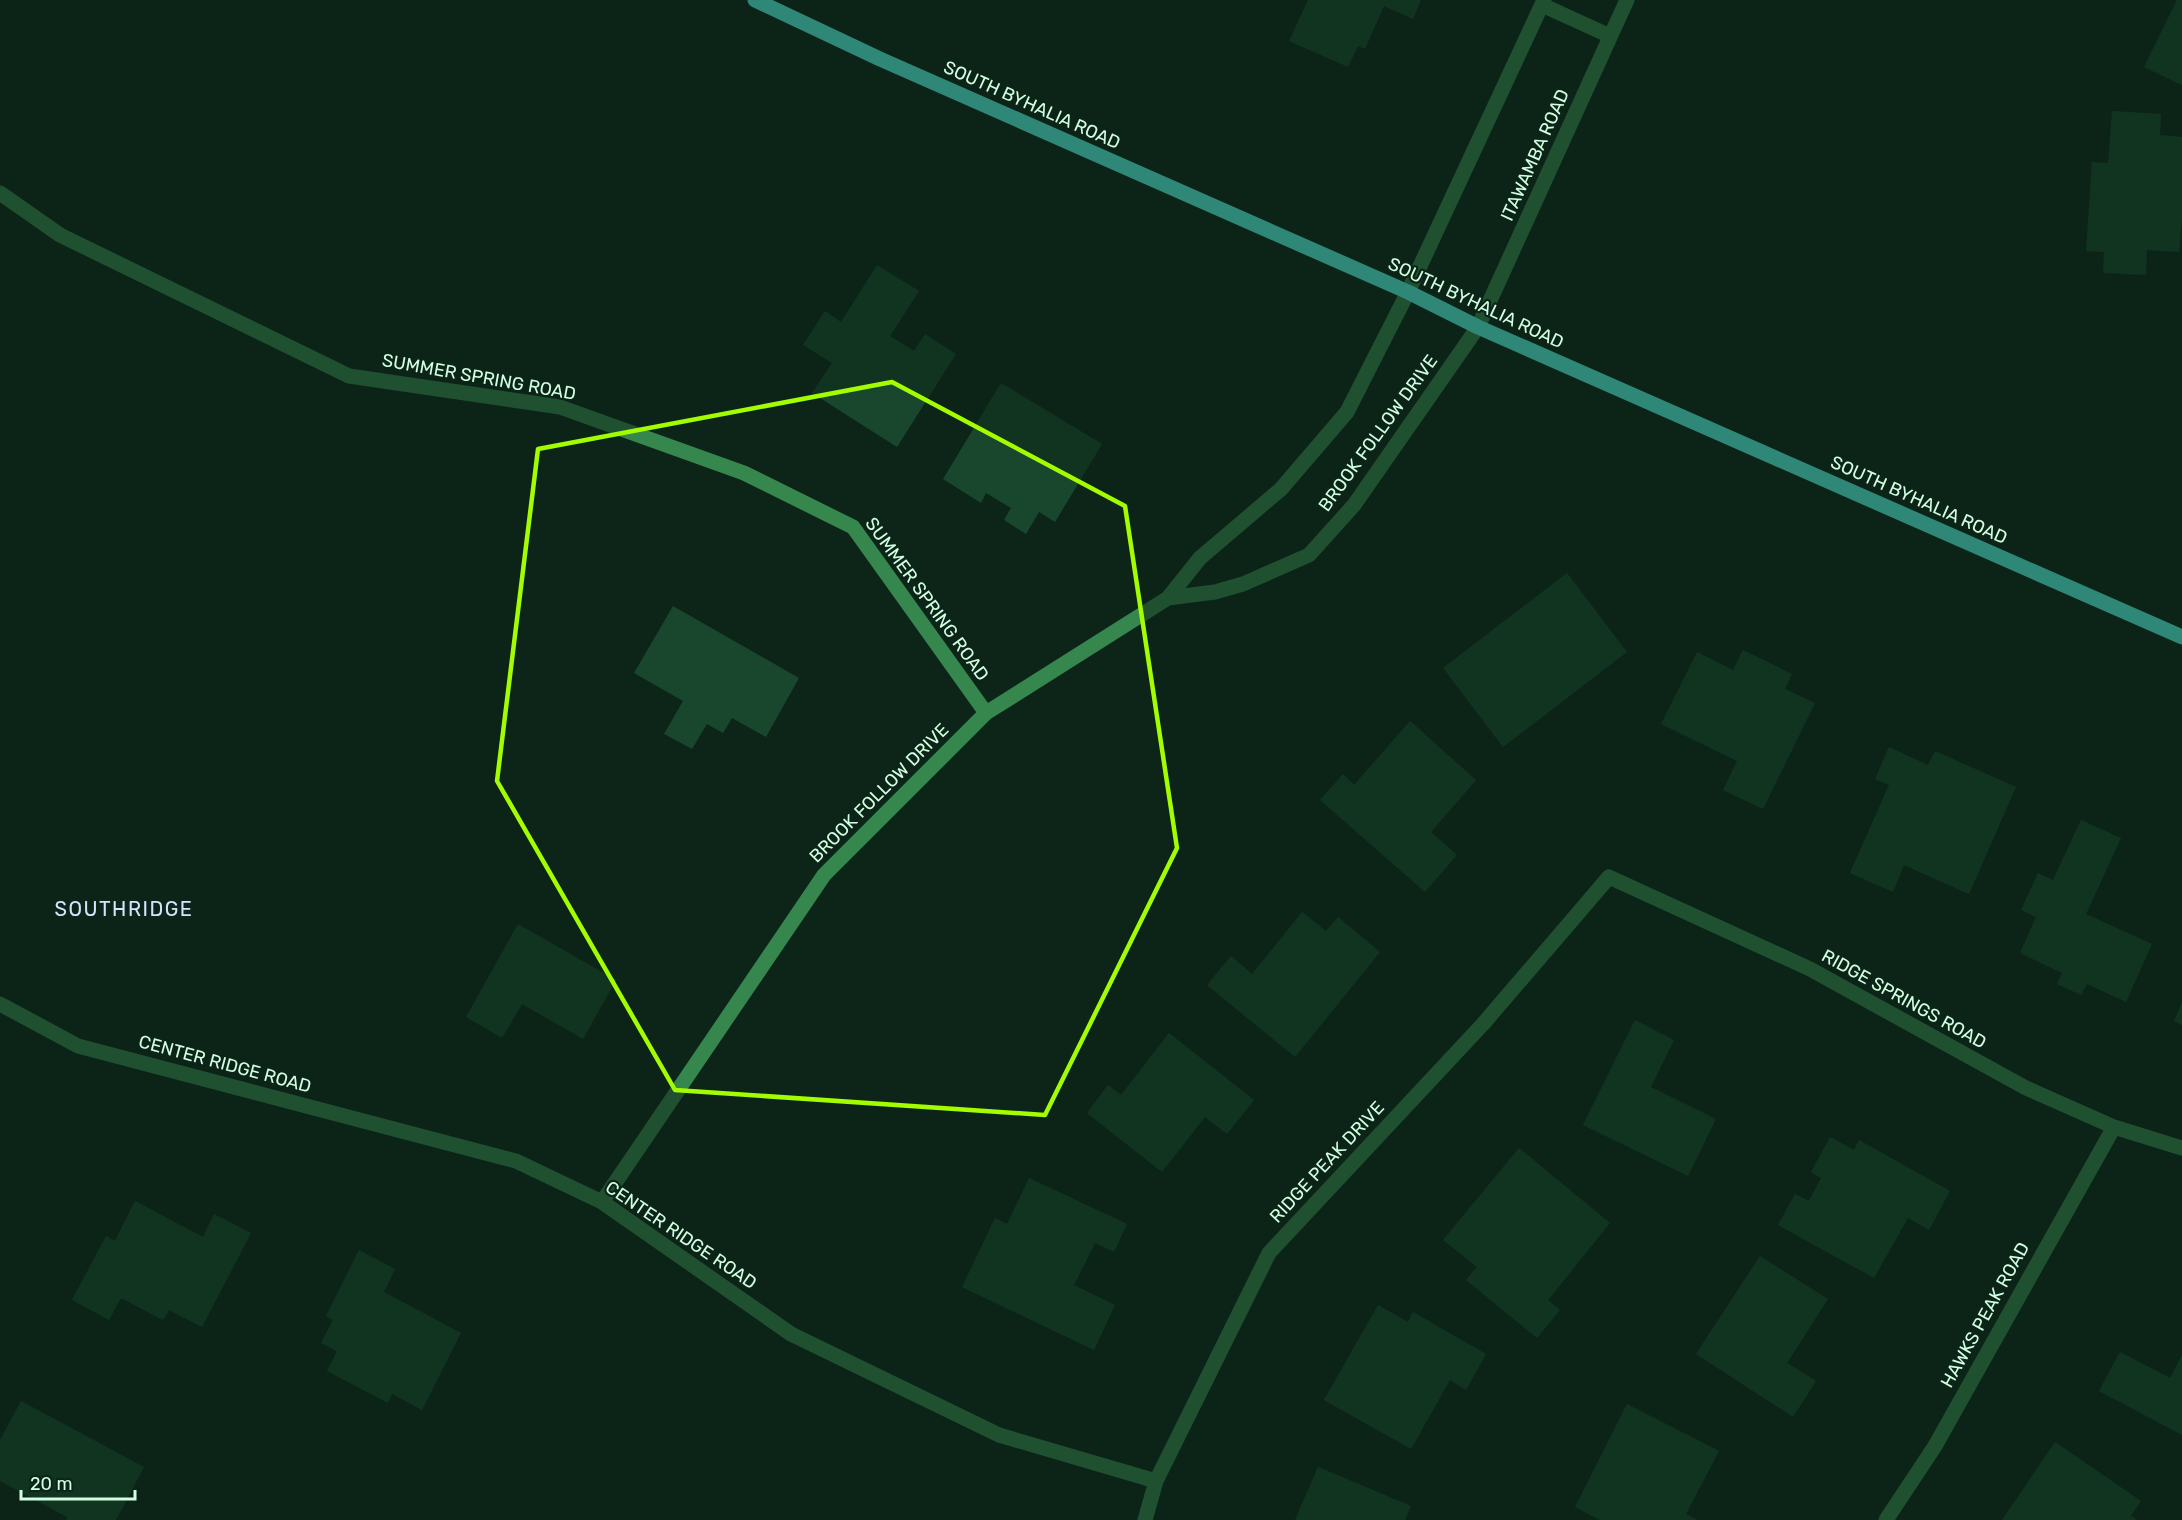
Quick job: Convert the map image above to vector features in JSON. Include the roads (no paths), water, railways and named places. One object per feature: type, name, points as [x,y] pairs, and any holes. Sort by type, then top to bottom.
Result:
[{"type":"main road","name":"SOUTH BYHALIA ROAD","points":[[755,0],[880,59],[1408,292],[1478,327],[2182,637]]},
{"type":"street","name":"ITAWAMBA ROAD","points":[[1478,327],[1627,0]]},
{"type":"street","points":[[1408,292],[1543,3],[1610,36]]},
{"type":"street","name":"SUMMER SPRING ROAD","points":[[0,193],[60,235],[349,376],[560,407],[744,473],[853,527],[986,712]]},
{"type":"street","name":"BROOK FOLLOW DRIVE","points":[[602,1202],[824,875],[986,712],[1168,598],[1200,558],[1281,489],[1347,412],[1408,292]]},
{"type":"street","name":"BROOK FOLLOW DRIVE","points":[[1168,598],[1224,590],[1309,555],[1354,505],[1478,327]]},
{"type":"street","name":"RIDGE SPRINGS ROAD","points":[[1609,878],[1810,969],[2026,1088],[2114,1127],[2182,1148]]},
{"type":"street","name":"RIDGE PEAK DRIVE","points":[[1145,1520],[1156,1481],[1269,1253],[1483,1024],[1609,878]]},
{"type":"street","name":"CENTER RIDGE ROAD","points":[[0,1004],[78,1046],[516,1161],[602,1202],[791,1334],[999,1435],[1156,1481]]},
{"type":"street","name":"HAWKS PEAK ROAD","points":[[1886,1520],[1935,1446],[2114,1127]]},
{"type":"district","name":"SOUTHRIDGE","points":[[124,909]]}]
